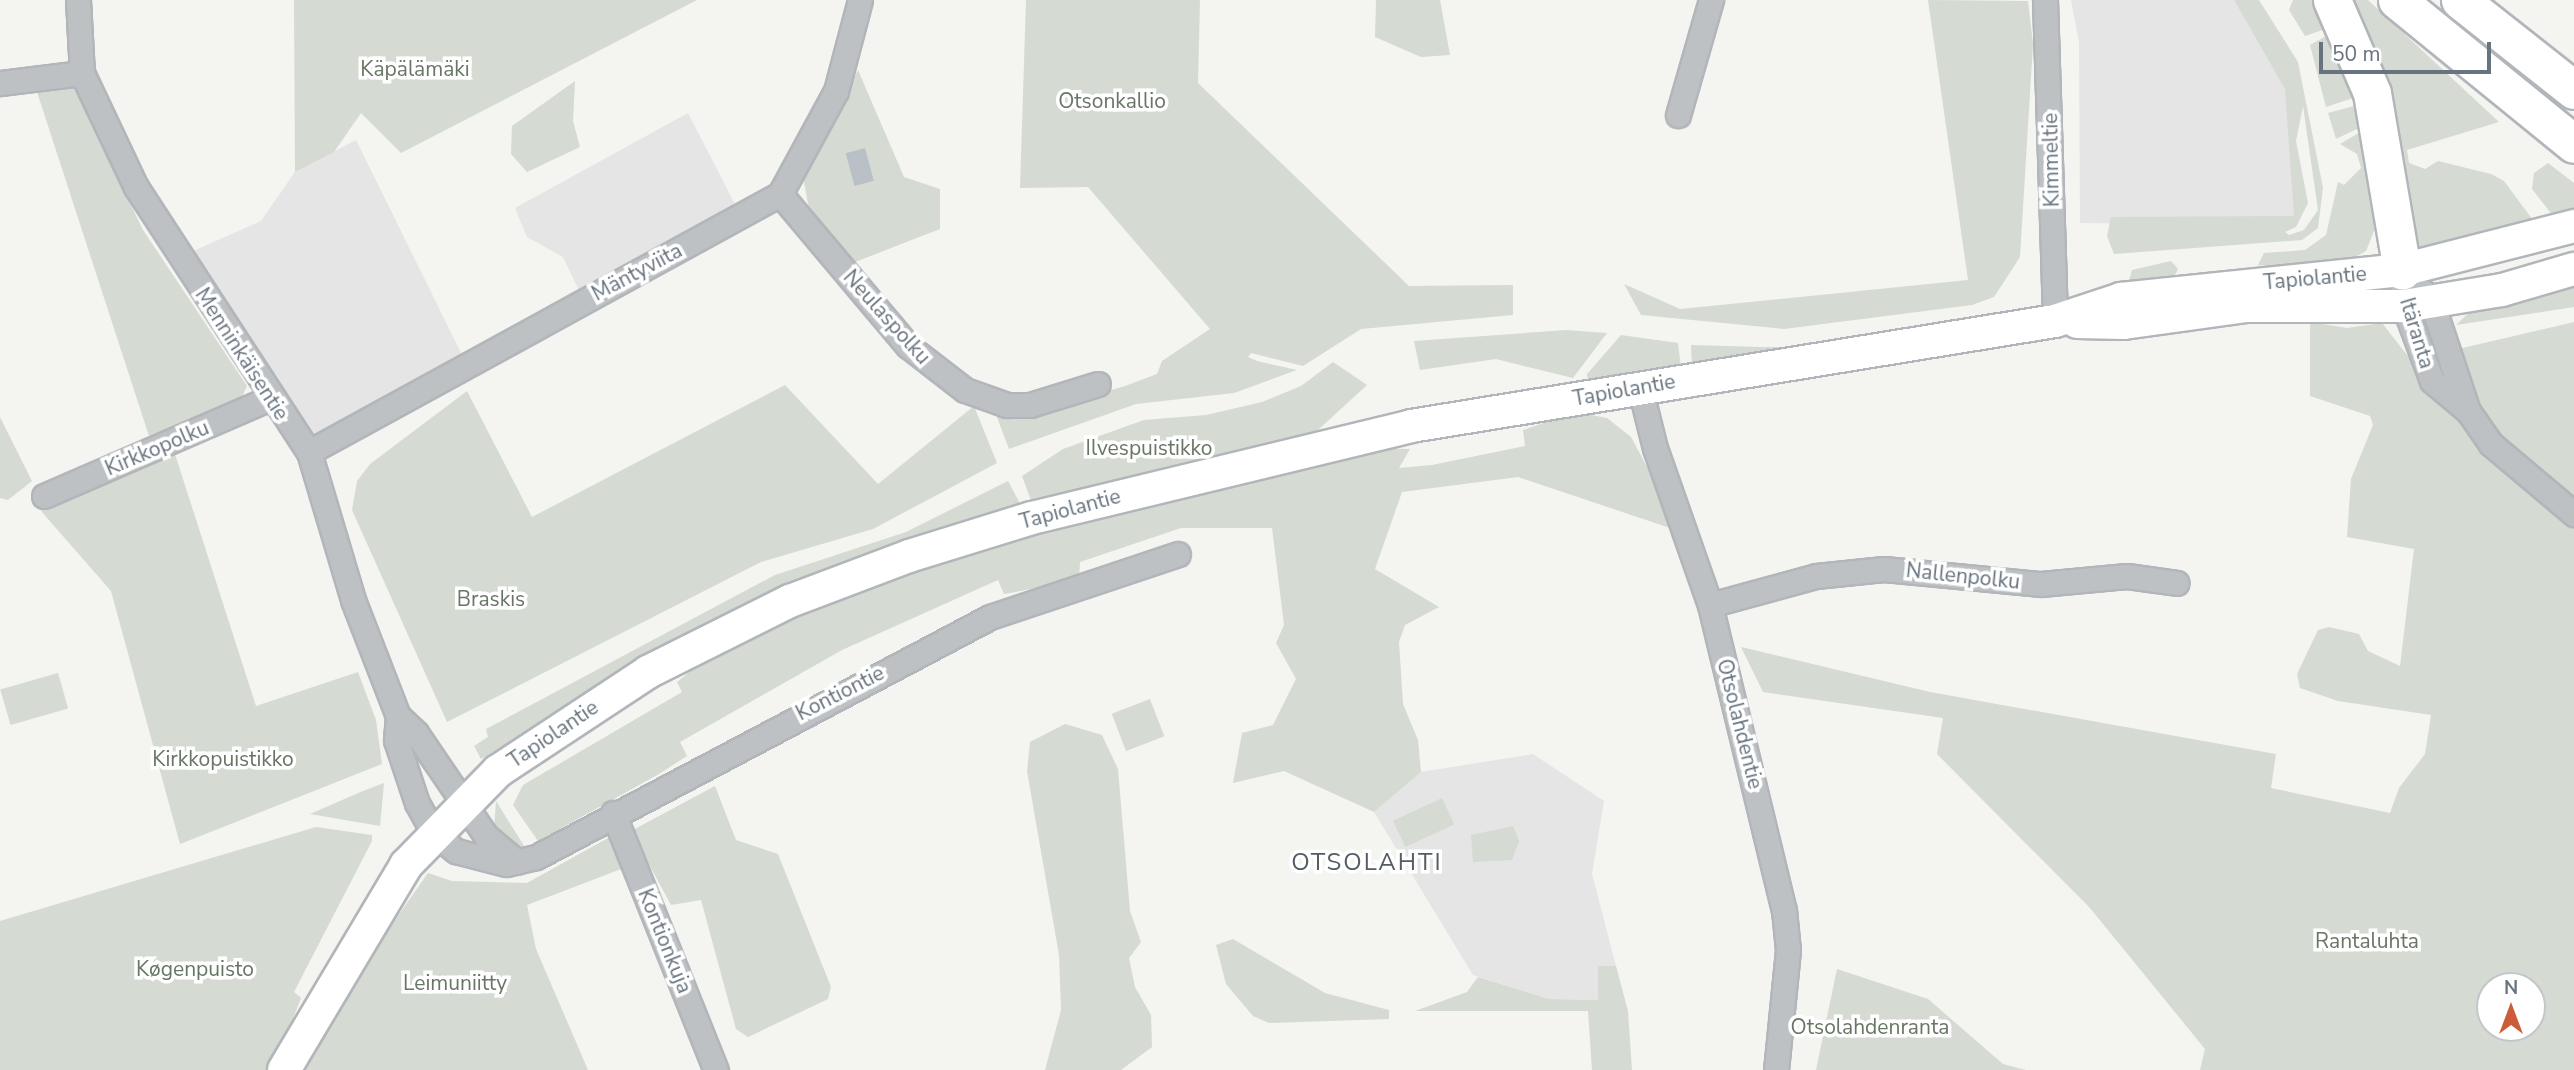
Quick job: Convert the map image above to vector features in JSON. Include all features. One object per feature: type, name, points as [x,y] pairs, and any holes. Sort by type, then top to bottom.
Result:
[{"type":"highway","points":[[2332,0],[2372,93],[2402,270]]},
{"type":"highway","points":[[2397,0],[2574,144]]},
{"type":"highway","points":[[2460,0],[2574,90]]},
{"type":"highway","points":[[2494,28],[2574,65]]},
{"type":"main road","name":"Tapiolantie","points":[[284,1070],[369,920],[433,832],[465,801],[568,720],[648,672],[790,601],[909,556],[1032,518],[1326,443],[1640,388],[2054,321],[2121,299],[2402,270],[2574,226]]},
{"type":"main road","name":"Tapiolantie","points":[[2054,321],[2124,323],[2247,306],[2418,304],[2574,269]]},
{"type":"street","name":"Menninkäisentie","points":[[78,0],[82,73],[144,200],[270,398],[309,452],[353,600],[398,716],[465,801]]},
{"type":"street","points":[[779,194],[836,91],[860,0]]},
{"type":"street","points":[[1678,115],[1711,0]]},
{"type":"street","name":"Kimmeltie","points":[[2045,0],[2054,321]]},
{"type":"street","points":[[0,83],[82,73]]},
{"type":"street","name":"Neulaspolku","points":[[779,194],[908,346],[965,390],[1007,405],[1030,405],[1098,384]]},
{"type":"street","name":"Mäntyviita","points":[[309,452],[779,194]]},
{"type":"street","name":"Itäranta","points":[[2402,270],[2418,304],[2432,381],[2468,411],[2491,444],[2574,514]]},
{"type":"street","name":"Otsolahdentie","points":[[1640,388],[1654,448],[1710,605],[1784,910],[1788,950],[1776,1070]]},
{"type":"street","name":"Kirkkopolku","points":[[44,496],[270,398]]},
{"type":"street","name":"Kontiontie","points":[[517,862],[990,617],[1178,554]]},
{"type":"street","name":"Nallenpolku","points":[[1710,605],[1816,576],[1884,569],[2041,584],[2127,576],[2177,583]]},
{"type":"street","name":"Menninkäisentie","points":[[398,716],[396,740],[433,832]]},
{"type":"street","points":[[465,801],[486,836],[517,862]]},
{"type":"street","name":"Kontionkuja","points":[[614,813],[716,1070]]},
{"type":"street","points":[[433,832],[476,858],[517,862]]},
{"type":"shaded area","points":[[2071,0],[2234,0],[2286,90],[2295,225],[2080,223],[2079,42]]},
{"type":"shaded area","points":[[688,113],[741,216],[584,301],[563,257],[527,237],[515,208]]},
{"type":"shaded area","points":[[356,140],[468,367],[309,452],[191,252],[261,221],[295,172]]},
{"type":"shaded area","points":[[865,148],[874,181],[854,186],[846,153]]},
{"type":"shaded area","points":[[1533,754],[1604,801],[1592,874],[1616,966],[1598,966],[1598,1000],[1549,999],[1473,975],[1374,812],[1421,772]]},
{"type":"green space","name":"Käpälämäki","points":[[294,0],[697,0],[401,153],[361,113],[334,152],[295,172]]},
{"type":"green space","name":"Otsonkallio","points":[[1026,0],[1200,0],[1198,83],[1409,286],[1513,285],[1513,315],[1361,329],[1303,366],[1251,353],[1248,357],[1257,361],[1297,370],[1234,393],[1136,404],[1009,449],[995,412],[1060,405],[1157,374],[1162,361],[1210,329],[1088,187],[1020,188]]},
{"type":"green space","points":[[1376,0],[1440,0],[1450,55],[1421,57],[1375,37]]},
{"type":"green space","points":[[1928,0],[2028,1],[2033,44],[2020,257],[1994,297],[1972,305],[1784,329],[1641,315],[1624,284],[1680,309],[1968,280]]},
{"type":"green space","points":[[2234,0],[2259,0],[2298,62],[2323,188],[2318,228],[2302,240],[2114,254],[2107,236],[2111,217],[2294,216],[2285,89]],"holes":[[[2303,106],[2318,210],[2304,230],[2289,235],[2285,232],[2296,227],[2308,203],[2296,141]]]},
{"type":"green space","points":[[2293,0],[2313,0],[2331,27],[2305,36],[2289,10]]},
{"type":"green space","points":[[2344,0],[2368,0],[2499,122],[2407,150],[2409,163],[2425,169],[2438,161],[2491,174],[2504,181],[2535,223],[2416,254]]},
{"type":"green space","points":[[2333,32],[2356,97],[2326,107],[2310,45]]},
{"type":"green space","points":[[858,70],[904,177],[940,189],[940,229],[850,264],[810,214],[803,177]]},
{"type":"green space","points":[[575,81],[573,121],[580,147],[527,172],[511,154],[512,126]]},
{"type":"green space","points":[[72,82],[143,230],[247,386],[241,399],[149,436],[37,92]]},
{"type":"green space","points":[[2358,105],[2361,127],[2336,139],[2328,113]]},
{"type":"green space","points":[[2362,131],[2376,226],[2366,251],[2352,259],[2295,268],[2258,265],[2264,253],[2305,250],[2326,235],[2338,182],[2344,185],[2361,168],[2357,154],[2340,144]]},
{"type":"green space","points":[[2548,163],[2574,183],[2574,208],[2554,217],[2532,189],[2534,173]]},
{"type":"green space","points":[[2171,261],[2178,269],[2174,277],[2126,291],[2132,270]]},
{"type":"green space","points":[[2574,285],[2574,307],[2456,325],[2477,305]]},
{"type":"green space","name":"Rantaluhta","points":[[2310,322],[2347,328],[2382,323],[2411,360],[2574,322],[2574,1070],[2200,1070],[2205,1049],[2090,908],[1937,754],[1943,718],[1763,692],[1741,647],[1930,692],[2276,754],[2271,788],[2390,813],[2399,788],[2425,754],[2431,715],[2338,701],[2300,688],[2297,674],[2318,630],[2329,627],[2359,634],[2368,651],[2400,666],[2414,549],[2347,537],[2351,479],[2373,425],[2370,416],[2310,396]]},
{"type":"green space","points":[[1566,330],[1607,333],[1573,378],[1496,359],[1420,370],[1414,341]]},
{"type":"green space","points":[[1621,335],[1678,343],[1681,368],[1588,383],[1587,374]]},
{"type":"green space","points":[[1691,345],[1761,347],[1786,347],[1692,367]]},
{"type":"green space","name":"Ilvespuistikko","points":[[1333,362],[1367,385],[1318,430],[1033,506],[1022,476],[1063,449],[1144,420],[1206,415],[1262,402],[1301,386]]},
{"type":"green space","name":"Braskis","points":[[785,385],[878,484],[974,406],[997,463],[873,529],[761,562],[447,722],[352,510],[357,481],[370,464],[467,391],[532,517]]},
{"type":"green space","points":[[1575,412],[1607,418],[1631,437],[1682,532],[1518,477],[1402,492],[1375,569],[1439,607],[1405,625],[1399,642],[1403,704],[1418,740],[1421,772],[1374,812],[1284,771],[1233,783],[1242,733],[1273,725],[1296,679],[1276,643],[1284,625],[1272,528],[1181,528],[1080,562],[1079,580],[1004,594],[998,580],[842,650],[680,742],[687,756],[538,841],[513,805],[523,785],[682,692],[677,682],[717,650],[880,580],[1015,535],[1339,448],[1410,449],[1399,468],[1432,465],[1525,446],[1523,430]]},
{"type":"green space","points":[[0,417],[32,481],[8,500],[0,498]]},
{"type":"green space","name":"Kirkkopuistikko","points":[[173,448],[256,706],[358,672],[376,720],[382,764],[180,844],[111,591],[41,511]]},
{"type":"green space","points":[[1008,481],[1023,509],[841,568],[693,632],[481,759],[474,746],[488,737],[486,729],[775,575],[906,532]]},
{"type":"green space","points":[[58,673],[68,709],[11,725],[0,690]]},
{"type":"green space","points":[[1150,699],[1164,736],[1126,751],[1112,714]]},
{"type":"green space","points":[[1065,724],[1102,735],[1118,769],[1130,911],[1141,942],[1129,958],[1135,987],[1151,1015],[1152,1047],[1121,1070],[1045,1070],[1061,1010],[1059,955],[1027,771],[1030,742]]},
{"type":"green space","points":[[384,783],[380,826],[310,814],[363,791]]},
{"type":"green space","points":[[715,786],[736,840],[778,854],[831,987],[828,999],[748,1037],[736,1029],[701,900],[671,905],[631,831]]},
{"type":"green space","points":[[1442,798],[1454,824],[1405,847],[1393,821]]},
{"type":"green space","points":[[496,801],[526,849],[512,847],[494,829]]},
{"type":"green space","points":[[1513,826],[1519,841],[1512,860],[1473,862],[1471,835]]},
{"type":"green space","name":"Køgenpuisto","points":[[316,827],[372,835],[372,841],[294,992],[301,998],[273,1070],[0,1070],[0,921]]},
{"type":"green space","name":"Leimuniitty","points":[[608,838],[615,838],[629,866],[527,905],[536,949],[588,1070],[301,1070],[341,997],[428,873],[452,881],[527,883]]},
{"type":"green space","points":[[1233,939],[1325,993],[1389,1010],[1389,1019],[1269,1023],[1253,1016],[1226,984],[1216,945]]},
{"type":"green space","points":[[1598,966],[1616,966],[1628,1011],[1632,1070],[1592,1070],[1588,1011],[1415,1011],[1467,992],[1478,977],[1549,999],[1598,1000]]},
{"type":"green space","name":"Otsolahdenranta","points":[[1837,969],[1928,999],[2003,1064],[2026,1070],[1816,1070]]},
{"type":"district","name":"OTSOLAHTI","points":[[1367,863]]}]
